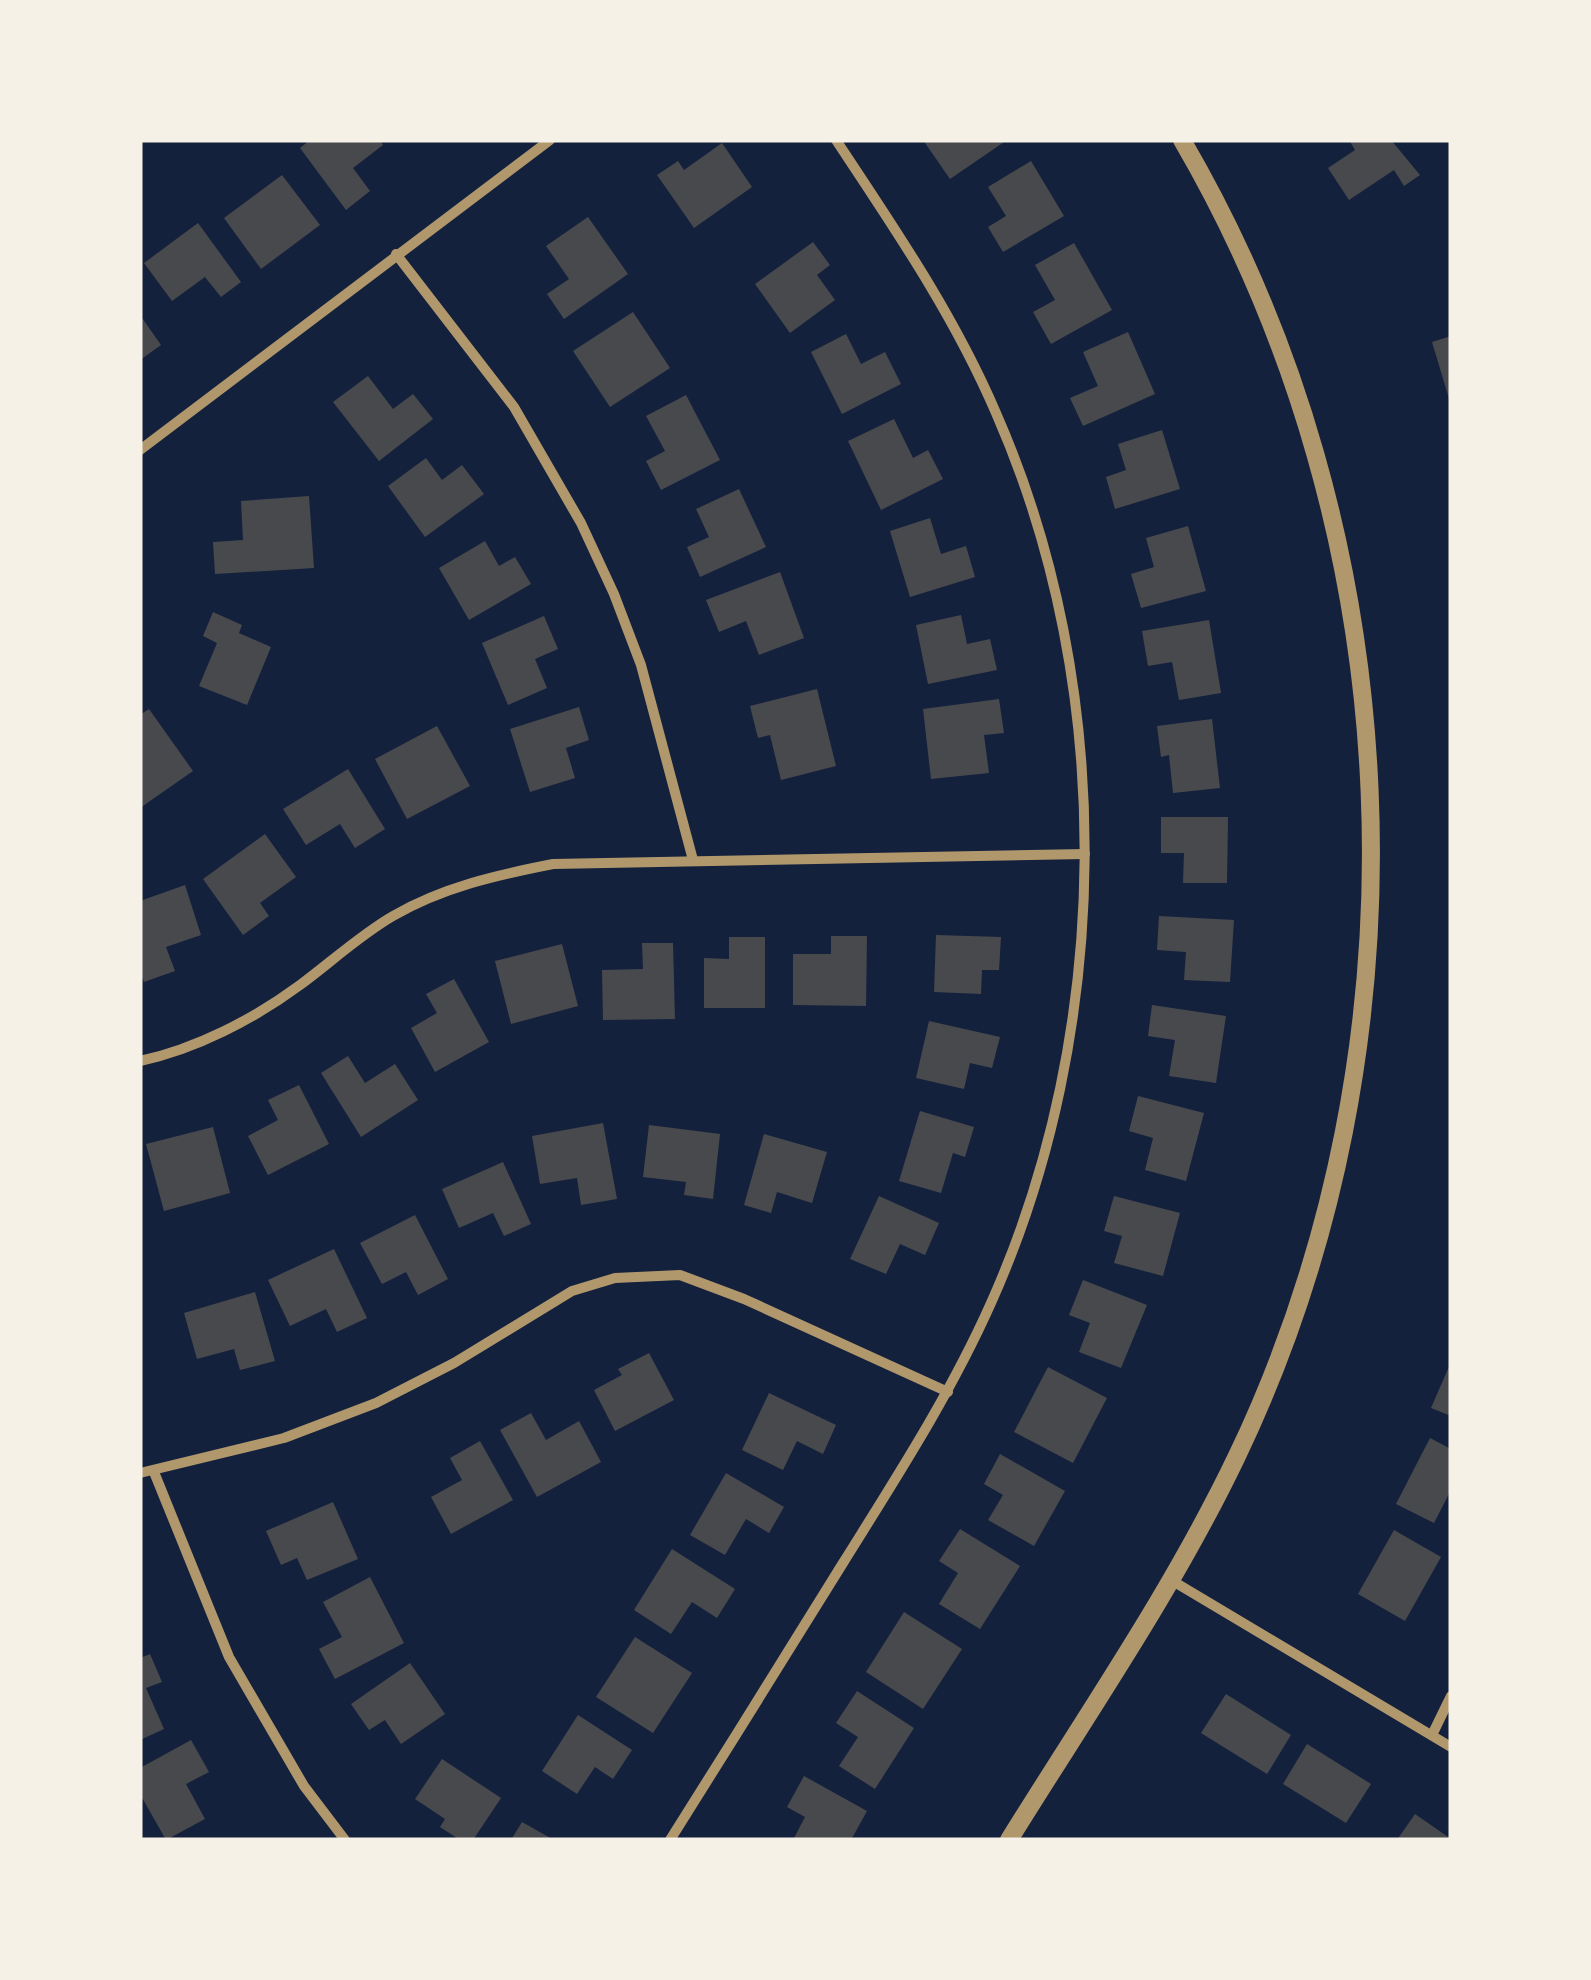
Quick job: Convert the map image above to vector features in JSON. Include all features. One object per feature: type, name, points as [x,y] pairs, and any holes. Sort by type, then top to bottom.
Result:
[{"type":"street","points":[[140,450],[550,140]]},
{"type":"street","points":[[670,1840],[948,1392],[1006,1268],[1040,1167],[1074,1019],[1085,854],[1081,768],[1067,649],[1036,522],[998,415],[943,304],[836,140]]},
{"type":"street","points":[[1009,1840],[1171,1580],[1238,1456],[1286,1337],[1324,1216],[1362,1034],[1371,842],[1363,691],[1335,529],[1298,400],[1256,291],[1186,142]]},
{"type":"street","points":[[396,254],[514,407],[580,523],[614,594],[641,665],[693,860]]},
{"type":"street","points":[[140,1061],[227,1029],[295,989],[392,917],[469,882],[554,864],[1085,854]]},
{"type":"street","points":[[140,1473],[284,1438],[376,1402],[454,1363],[572,1290],[615,1278],[680,1276],[744,1299],[948,1392]]},
{"type":"street","points":[[154,1472],[230,1658],[304,1786],[346,1840]]},
{"type":"street","points":[[1171,1580],[1451,1747]]},
{"type":"street","points":[[1432,1735],[1451,1696]]},
{"type":"building","points":[[310,140],[380,140],[383,145],[353,168],[370,191],[346,210],[300,148]]},
{"type":"building","points":[[923,140],[1007,140],[950,179]]},
{"type":"building","points":[[1349,140],[1391,140],[1420,175],[1404,186],[1394,170],[1349,200],[1328,168],[1355,150]]},
{"type":"building","points":[[722,143],[752,187],[694,228],[657,175],[678,161],[684,170]]},
{"type":"building","points":[[1031,161],[1064,216],[1003,252],[988,227],[1006,216],[988,187]]},
{"type":"building","points":[[282,175],[320,225],[261,269],[224,218]]},
{"type":"building","points":[[588,217],[628,274],[564,319],[547,294],[569,279],[546,246]]},
{"type":"building","points":[[198,223],[241,282],[221,297],[205,277],[172,301],[144,263]]},
{"type":"building","points":[[813,242],[830,265],[817,275],[835,300],[790,333],[755,284]]},
{"type":"building","points":[[1074,243],[1112,310],[1051,344],[1033,312],[1055,300],[1035,265]]},
{"type":"building","points":[[633,312],[670,368],[610,407],[573,351]]},
{"type":"building","points":[[140,315],[161,345],[140,360]]},
{"type":"building","points":[[1128,332],[1155,394],[1083,426],[1070,398],[1098,386],[1083,352]]},
{"type":"building","points":[[846,334],[861,364],[885,352],[901,384],[842,414],[811,352]]},
{"type":"building","points":[[1451,336],[1451,401],[1450,402],[1432,342]]},
{"type":"building","points":[[368,376],[393,409],[413,394],[433,419],[379,461],[333,402]]},
{"type":"building","points":[[686,395],[720,460],[661,490],[646,461],[665,451],[646,416]]},
{"type":"building","points":[[894,419],[913,458],[928,450],[943,479],[881,510],[848,441]]},
{"type":"building","points":[[1162,430],[1180,489],[1115,509],[1106,477],[1126,470],[1118,444]]},
{"type":"building","points":[[426,458],[442,480],[462,465],[484,494],[425,537],[388,486]]},
{"type":"building","points":[[739,489],[766,547],[700,577],[687,547],[709,537],[696,509]]},
{"type":"building","points":[[309,496],[314,568],[215,574],[213,542],[243,540],[241,501]]},
{"type":"building","points":[[930,518],[941,554],[966,546],[975,577],[910,597],[890,531]]},
{"type":"building","points":[[1188,526],[1206,591],[1141,608],[1131,574],[1154,567],[1146,538]]},
{"type":"building","points":[[485,541],[499,566],[515,557],[531,584],[469,620],[439,568]]},
{"type":"building","points":[[780,572],[804,638],[759,655],[746,621],[719,632],[706,600]]},
{"type":"building","points":[[213,612],[242,625],[239,633],[271,647],[247,705],[199,686],[217,643],[203,636]]},
{"type":"building","points":[[961,615],[967,644],[990,639],[997,670],[928,684],[916,625]]},
{"type":"building","points":[[544,616],[558,649],[535,659],[547,688],[508,705],[482,643]]},
{"type":"building","points":[[1209,620],[1221,693],[1179,700],[1172,662],[1148,666],[1142,631]]},
{"type":"building","points":[[817,689],[836,766],[781,780],[770,735],[758,738],[750,706]]},
{"type":"building","points":[[999,699],[1004,733],[984,735],[989,773],[931,779],[923,709]]},
{"type":"building","points":[[579,707],[589,740],[566,748],[575,778],[530,792],[510,729]]},
{"type":"building","points":[[149,709],[193,771],[140,808],[140,715]]},
{"type":"building","points":[[1212,719],[1220,788],[1173,793],[1169,755],[1161,757],[1157,726]]},
{"type":"building","points":[[437,726],[470,786],[407,819],[375,759]]},
{"type":"building","points":[[348,769],[385,829],[355,848],[340,824],[306,845],[283,809]]},
{"type":"building","points":[[1161,817],[1228,817],[1227,883],[1183,883],[1184,853],[1161,853]]},
{"type":"building","points":[[265,834],[296,877],[260,903],[269,916],[243,935],[203,879]]},
{"type":"building","points":[[185,885],[201,935],[166,947],[175,971],[144,982],[140,972],[140,901]]},
{"type":"building","points":[[1159,916],[1234,920],[1230,982],[1184,980],[1186,952],[1157,950]]},
{"type":"building","points":[[936,935],[1001,937],[999,970],[982,970],[981,994],[934,992]]},
{"type":"building","points":[[831,936],[867,936],[866,1006],[793,1005],[793,954],[831,954]]},
{"type":"building","points":[[729,937],[765,937],[765,1008],[704,1008],[704,958],[729,959]]},
{"type":"building","points":[[642,943],[673,943],[675,1019],[603,1020],[602,970],[643,969]]},
{"type":"building","points":[[562,944],[578,1006],[511,1024],[495,961]]},
{"type":"building","points":[[454,979],[489,1042],[435,1072],[411,1028],[437,1013],[426,994]]},
{"type":"building","points":[[1152,1005],[1226,1016],[1216,1083],[1169,1076],[1175,1040],[1148,1036]]},
{"type":"building","points":[[929,1021],[1000,1037],[992,1068],[970,1063],[964,1089],[916,1078]]},
{"type":"building","points":[[348,1056],[365,1083],[395,1064],[418,1100],[361,1137],[321,1073]]},
{"type":"building","points":[[299,1085],[329,1144],[268,1175],[248,1136],[278,1120],[268,1100]]},
{"type":"building","points":[[1138,1096],[1204,1113],[1186,1181],[1145,1170],[1153,1138],[1129,1131]]},
{"type":"building","points":[[920,1111],[974,1127],[965,1157],[953,1153],[941,1193],[899,1181]]},
{"type":"building","points":[[603,1123],[617,1199],[581,1205],[577,1178],[540,1184],[532,1136]]},
{"type":"building","points":[[649,1125],[720,1134],[713,1199],[684,1195],[686,1182],[643,1177]]},
{"type":"building","points":[[213,1127],[230,1193],[164,1211],[146,1144]]},
{"type":"building","points":[[764,1134],[827,1152],[812,1203],[777,1192],[771,1213],[744,1205]]},
{"type":"building","points":[[503,1162],[531,1224],[504,1236],[493,1213],[459,1228],[442,1189]]},
{"type":"building","points":[[879,1196],[939,1223],[925,1255],[900,1244],[886,1274],[850,1259]]},
{"type":"building","points":[[1114,1196],[1180,1213],[1163,1276],[1114,1263],[1122,1236],[1104,1231]]},
{"type":"building","points":[[415,1215],[448,1279],[418,1295],[406,1272],[382,1284],[360,1243]]},
{"type":"building","points":[[334,1249],[367,1318],[337,1332],[326,1309],[290,1326],[268,1280]]},
{"type":"building","points":[[1083,1280],[1147,1305],[1121,1368],[1079,1352],[1090,1323],[1069,1315]]},
{"type":"building","points":[[255,1292],[275,1361],[240,1370],[234,1349],[197,1359],[184,1313]]},
{"type":"building","points":[[649,1353],[674,1400],[615,1431],[594,1390],[622,1375],[618,1369]]},
{"type":"building","points":[[1451,1362],[1451,1416],[1431,1408]]},
{"type":"building","points":[[1048,1367],[1107,1398],[1073,1463],[1014,1432]]},
{"type":"building","points":[[769,1393],[836,1425],[823,1454],[797,1441],[783,1470],[742,1450]]},
{"type":"building","points":[[531,1413],[546,1440],[579,1421],[601,1462],[537,1497],[500,1430]]},
{"type":"building","points":[[1430,1438],[1451,1449],[1451,1490],[1434,1523],[1396,1504]]},
{"type":"building","points":[[480,1441],[513,1500],[451,1534],[431,1497],[462,1480],[450,1458]]},
{"type":"building","points":[[1000,1454],[1065,1491],[1034,1546],[988,1520],[1003,1495],[984,1484]]},
{"type":"building","points":[[726,1473],[784,1507],[769,1533],[746,1519],[725,1555],[690,1535]]},
{"type":"building","points":[[333,1502],[358,1559],[307,1580],[297,1558],[281,1565],[266,1531]]},
{"type":"building","points":[[960,1529],[1020,1566],[980,1629],[939,1604],[958,1573],[939,1561]]},
{"type":"building","points":[[1394,1530],[1441,1557],[1405,1621],[1358,1594]]},
{"type":"building","points":[[672,1549],[735,1589],[717,1618],[692,1602],[671,1634],[634,1610]]},
{"type":"building","points":[[370,1577],[404,1643],[335,1679],[319,1649],[342,1637],[323,1602]]},
{"type":"building","points":[[904,1612],[962,1649],[923,1709],[866,1672]]},
{"type":"building","points":[[635,1637],[692,1673],[653,1733],[596,1697]]},
{"type":"building","points":[[150,1654],[162,1682],[146,1688],[164,1729],[140,1740],[140,1658]]},
{"type":"building","points":[[410,1663],[445,1714],[401,1744],[385,1720],[369,1730],[351,1704]]},
{"type":"building","points":[[857,1691],[914,1728],[875,1789],[839,1766],[858,1737],[836,1723]]},
{"type":"building","points":[[1226,1694],[1291,1735],[1267,1774],[1201,1733]]},
{"type":"building","points":[[578,1715],[632,1750],[613,1779],[595,1767],[577,1794],[542,1771]]},
{"type":"building","points":[[191,1740],[209,1772],[186,1784],[205,1819],[166,1840],[140,1794],[140,1768]]},
{"type":"building","points":[[1307,1744],[1371,1784],[1346,1823],[1283,1784]]},
{"type":"building","points":[[442,1759],[501,1798],[473,1840],[460,1840],[440,1827],[445,1819],[415,1799]]},
{"type":"building","points":[[804,1776],[867,1811],[851,1840],[793,1840],[805,1817],[787,1807]]},
{"type":"building","points":[[1415,1814],[1451,1839],[1451,1840],[1397,1840]]},
{"type":"building","points":[[522,1822],[554,1840],[511,1840]]}]
